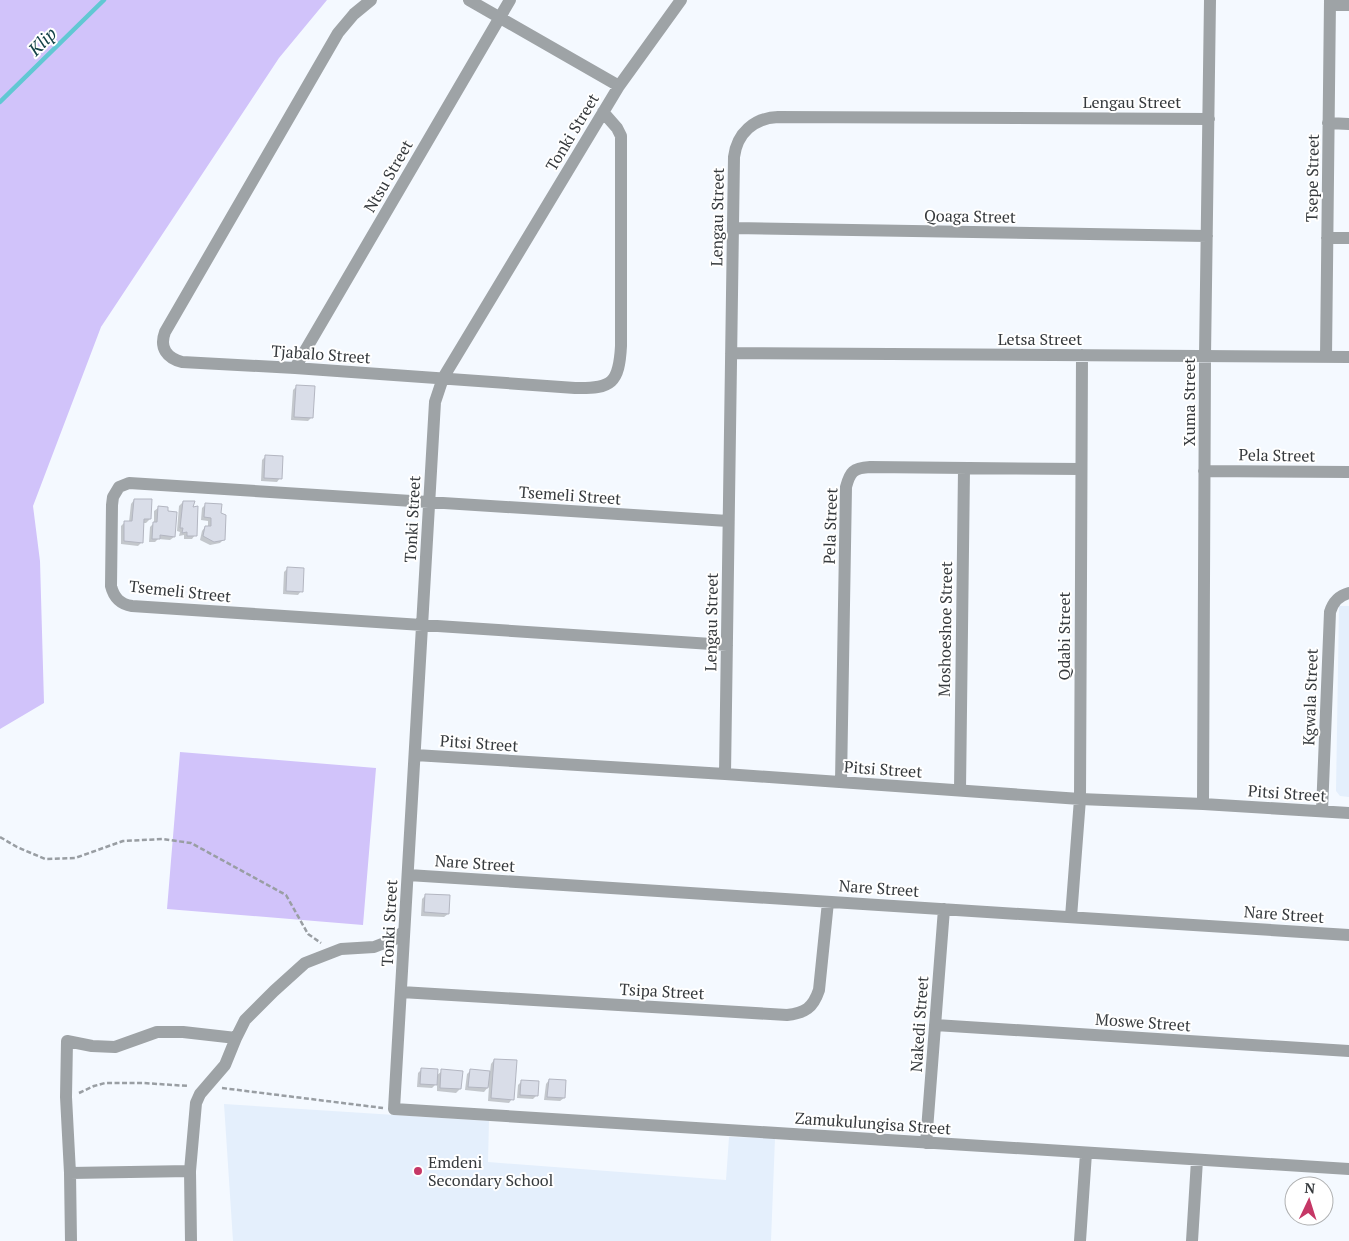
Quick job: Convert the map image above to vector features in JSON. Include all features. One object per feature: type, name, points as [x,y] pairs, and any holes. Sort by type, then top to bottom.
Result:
[{"type":"street","name":"Tjabalo Street","points":[[371,0],[354,14],[338,33],[163,336],[166,353],[171,358],[178,361],[586,388],[595,388],[609,384],[619,368],[621,346],[621,136],[617,128],[603,112]]},
{"type":"street","points":[[469,0],[618,86]]},
{"type":"street","name":"Ntsu Street","points":[[295,368],[510,0]]},
{"type":"street","name":"Tonki Street","points":[[394,1109],[436,402],[443,378],[618,86],[681,0]]},
{"type":"street","name":"Xuma Street","points":[[1203,804],[1206,236],[1210,0]]},
{"type":"street","points":[[1330,2],[1349,5]]},
{"type":"street","name":"Tsepe Street","points":[[1326,357],[1330,2]]},
{"type":"street","name":"Lengau Street","points":[[725,774],[734,157],[735,147],[742,134],[749,127],[766,118],[788,116],[1209,119]]},
{"type":"street","points":[[1328,122],[1349,124]]},
{"type":"street","name":"Qoaga Street","points":[[733,228],[1206,236]]},
{"type":"street","points":[[1327,238],[1349,238]]},
{"type":"street","name":"Letsa Street","points":[[731,352],[1349,357]]},
{"type":"street","name":"Qdabi Street","points":[[1071,917],[1080,799],[1082,355]]},
{"type":"street","name":"Pela Street","points":[[842,782],[846,487],[848,477],[860,467],[1081,469]]},
{"type":"street","name":"Moshoeshoe Street","points":[[960,790],[964,469]]},
{"type":"street","name":"Pela Street","points":[[1204,471],[1349,472]]},
{"type":"street","name":"Tsemeli Street","points":[[727,645],[132,606],[117,600],[111,586],[113,497],[119,487],[129,483],[728,521]]},
{"type":"street","name":"Kgwala Street","points":[[1322,811],[1330,612],[1336,599],[1349,593]]},
{"type":"street","name":"Pitsi Street","points":[[415,755],[725,774],[1080,799],[1349,813]]},
{"type":"street","name":"Nare Street","points":[[408,875],[1349,934]]},
{"type":"street","name":"Tsipa Street","points":[[401,992],[787,1015],[798,1014],[812,1006],[819,990],[828,902]]},
{"type":"street","name":"Nakedi Street","points":[[926,1142],[944,909]]},
{"type":"street","points":[[191,1241],[190,1171],[196,1103],[200,1094],[225,1065],[245,1020],[305,963],[341,949],[374,947],[395,939],[404,931]]},
{"type":"street","name":"Moswe Street","points":[[935,1025],[1349,1052]]},
{"type":"street","points":[[71,1241],[66,1097],[67,1040],[92,1046],[115,1047],[158,1032],[183,1032],[236,1038]]},
{"type":"street","name":"Zamukulungisa Street","points":[[394,1109],[1349,1169]]},
{"type":"street","points":[[1080,1241],[1086,1153]]},
{"type":"street","points":[[1192,1241],[1197,1160]]},
{"type":"street","points":[[70,1173],[190,1171]]},
{"type":"path","points":[[0,837],[17,847],[45,859],[75,858],[123,841],[162,839],[191,843],[286,895],[308,934],[332,952]]},
{"type":"path","points":[[66,1097],[105,1083],[143,1084],[226,1088],[394,1109]]},
{"type":"shaded area","points":[[0,0],[327,0],[279,58],[101,327],[33,506],[40,561],[44,703],[0,729]]},
{"type":"shaded area","points":[[1339,606],[1349,606],[1349,797],[1340,796],[1336,791]]},
{"type":"shaded area","points":[[180,752],[376,768],[363,925],[167,909]]},
{"type":"shaded area","name":"Emdeni Secondary School","points":[[224,1104],[489,1121],[488,1162],[726,1180],[729,1137],[775,1138],[771,1241],[233,1241]]},
{"type":"building","points":[[296,385],[315,386],[313,418],[294,417]]},
{"type":"building","points":[[265,455],[283,456],[282,479],[264,478]]},
{"type":"building","points":[[134,499],[152,499],[151,519],[144,519],[143,543],[124,541],[124,521],[132,521]]},
{"type":"building","points":[[183,501],[195,501],[193,507],[198,506],[197,536],[187,536],[187,532],[182,533],[183,528],[180,528]]},
{"type":"building","points":[[205,503],[222,504],[221,513],[226,515],[225,540],[214,542],[203,536],[205,526],[211,526],[211,518],[204,517]]},
{"type":"building","points":[[158,506],[168,507],[168,511],[177,512],[175,537],[160,535],[160,539],[152,539],[153,522],[157,522]]},
{"type":"building","points":[[287,567],[304,568],[303,592],[286,591]]},
{"type":"building","points":[[425,894],[450,895],[449,914],[424,912]]},
{"type":"building","points":[[494,1059],[517,1060],[514,1100],[491,1098]]},
{"type":"building","points":[[421,1068],[438,1069],[437,1085],[420,1084]]},
{"type":"building","points":[[441,1069],[463,1071],[461,1089],[440,1088]]},
{"type":"building","points":[[470,1069],[490,1071],[488,1088],[468,1087]]},
{"type":"building","points":[[549,1079],[566,1080],[565,1098],[547,1097]]},
{"type":"building","points":[[521,1080],[539,1081],[538,1096],[520,1095]]},
{"type":"waterway","name":"Klip","points":[[0,102],[104,0]]},
{"type":"place","name":"Emdeni Secondary School","points":[[418,1171]]}]
